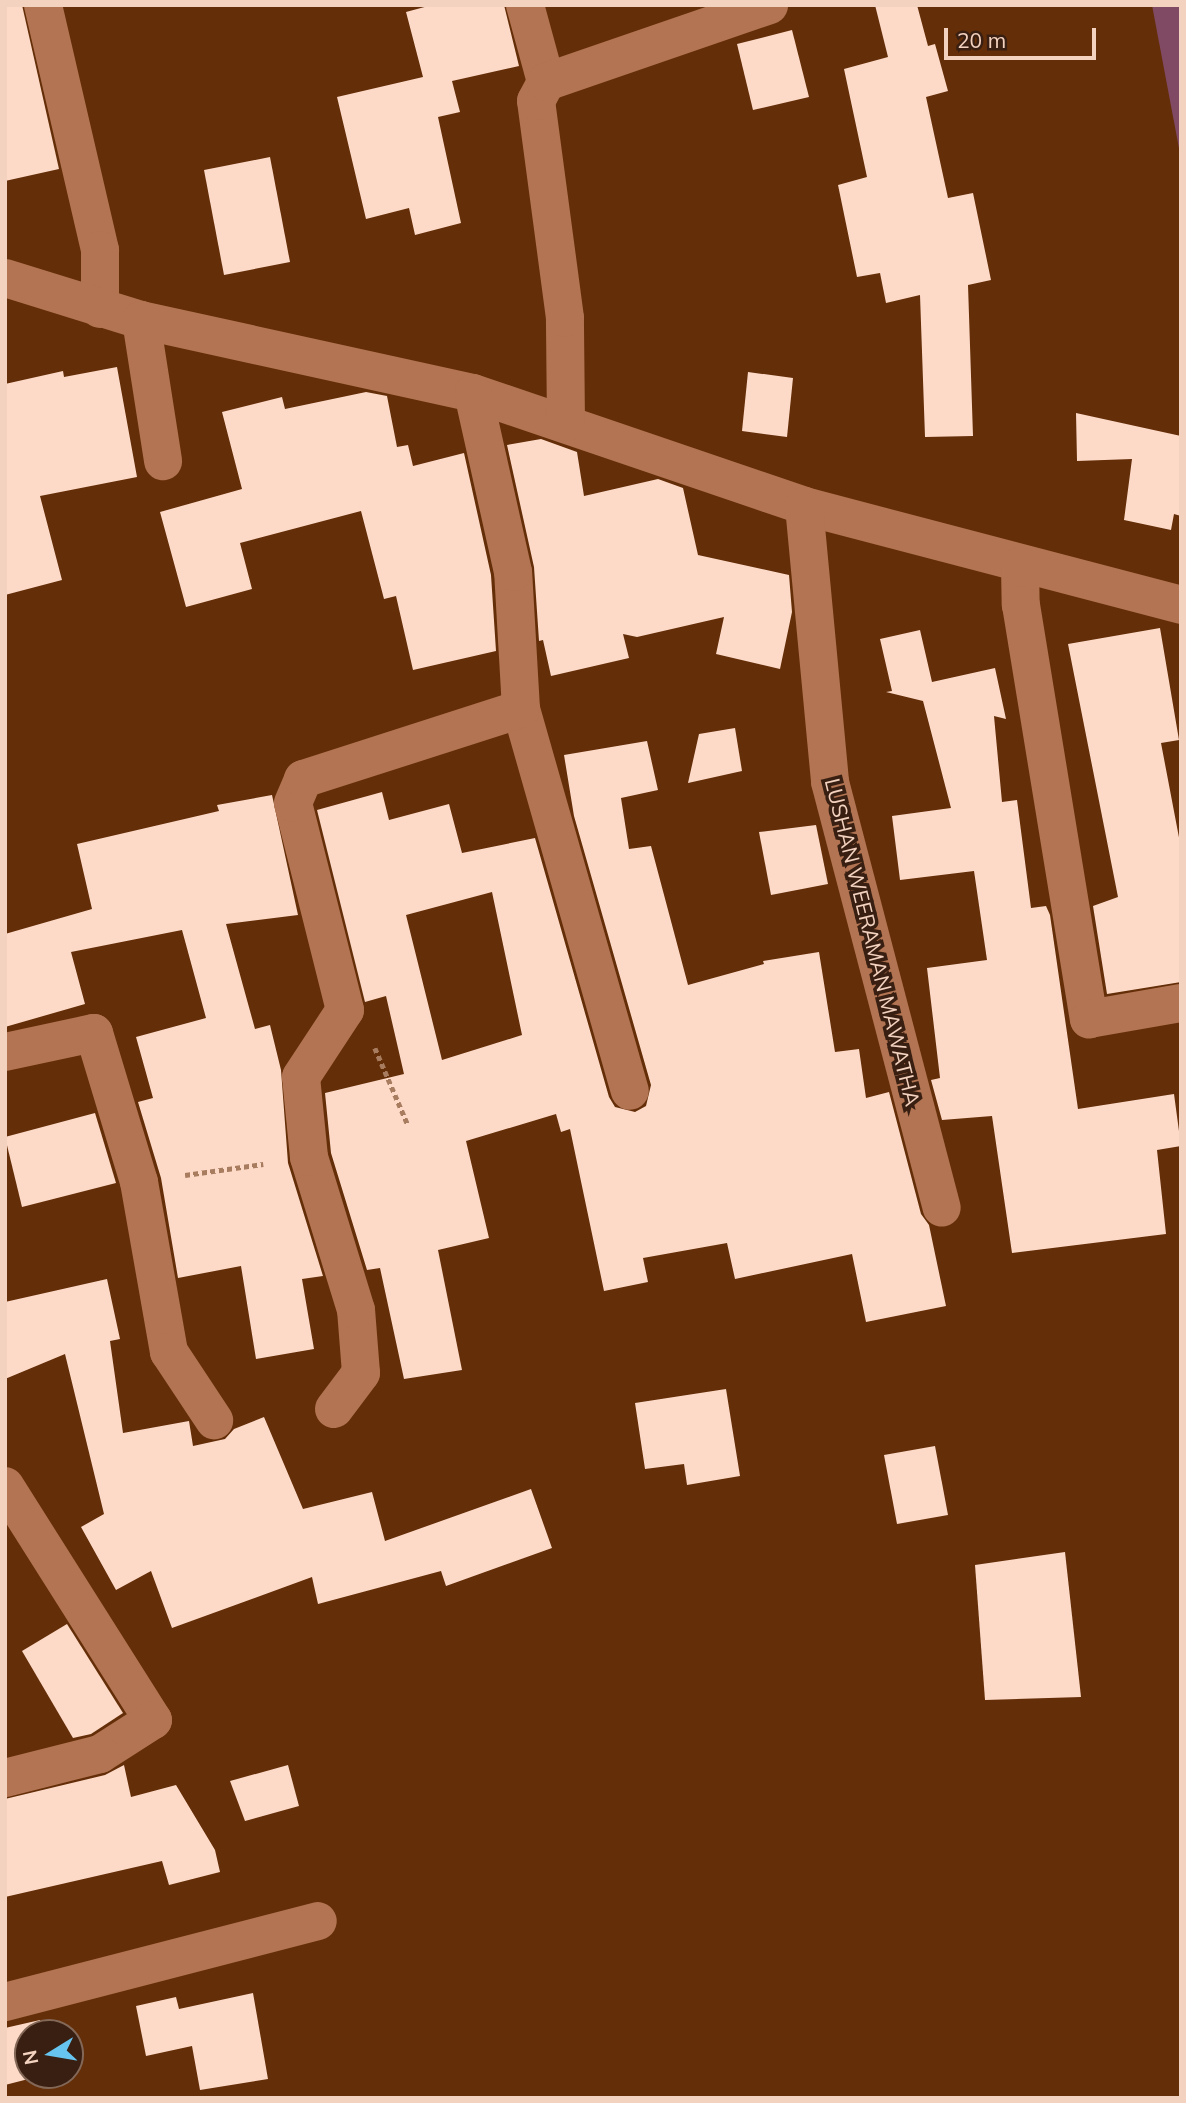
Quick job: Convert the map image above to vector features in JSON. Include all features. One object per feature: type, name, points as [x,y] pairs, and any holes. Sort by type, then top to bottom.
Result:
[{"type":"street","points":[[43,5],[100,250],[100,309]]},
{"type":"street","points":[[525,5],[546,82],[536,101],[565,318],[566,422]]},
{"type":"street","points":[[546,82],[769,5]]},
{"type":"street","points":[[5,278],[141,320],[473,393],[566,422],[804,506],[1020,566],[1181,605]]},
{"type":"street","points":[[141,320],[163,461]]},
{"type":"street","points":[[473,393],[513,572],[521,709],[630,1091]]},
{"type":"street","name":"LUSHAN WEERAMAN MAWATHA","points":[[804,506],[830,782],[942,1208]]},
{"type":"street","points":[[1020,566],[1021,606],[1088,1019],[1181,1003]]},
{"type":"street","points":[[334,1409],[362,1373],[356,1310],[309,1157],[301,1077],[345,1010],[293,803],[303,779],[521,709]]},
{"type":"street","points":[[5,1052],[94,1033],[139,1182],[169,1352],[215,1420]]},
{"type":"street","points":[[5,1486],[153,1720],[100,1754],[5,1778]]},
{"type":"street","points":[[5,2003],[318,1921]]},
{"type":"path","points":[[345,1010],[367,1027],[408,1125]]},
{"type":"path","points":[[139,1182],[309,1157]]},
{"type":"shaded area","points":[[1152,5],[1181,5],[1181,159]]},
{"type":"building","points":[[5,5],[22,5],[59,169],[5,181]]},
{"type":"building","points":[[432,5],[504,5],[519,66],[452,81],[460,112],[438,117],[461,223],[415,235],[409,208],[366,219],[337,97],[423,77],[406,12]]},
{"type":"building","points":[[875,5],[917,5],[928,46],[935,44],[948,91],[926,97],[948,198],[973,193],[991,280],[968,285],[973,436],[925,437],[920,295],[886,303],[880,273],[857,277],[838,185],[867,177],[844,69],[888,57]]},
{"type":"building","points":[[792,30],[809,97],[753,110],[737,44]]},
{"type":"building","points":[[270,157],[290,262],[224,275],[204,170]]},
{"type":"building","points":[[117,367],[137,477],[40,496],[62,580],[5,595],[5,384],[63,371],[64,377]]},
{"type":"building","points":[[748,372],[793,378],[787,437],[742,431]]},
{"type":"building","points":[[366,392],[387,396],[397,447],[408,445],[413,466],[464,453],[491,575],[496,651],[413,670],[396,596],[384,599],[361,511],[240,543],[252,589],[186,607],[160,512],[242,489],[222,412],[282,397],[285,409]]},
{"type":"building","points":[[1076,413],[1181,436],[1181,516],[1174,514],[1171,530],[1124,520],[1132,459],[1077,461]]},
{"type":"building","points":[[541,439],[577,452],[584,496],[658,479],[683,488],[698,555],[789,575],[792,612],[780,669],[716,654],[724,617],[637,637],[623,634],[629,658],[551,676],[543,640],[539,641],[534,567],[507,445]]},
{"type":"building","points":[[1160,628],[1179,740],[1161,743],[1181,848],[1181,982],[1107,994],[1093,906],[1118,897],[1068,644]]},
{"type":"building","points":[[920,630],[932,682],[995,668],[1006,719],[994,716],[1002,802],[1017,800],[1031,908],[1046,906],[1050,915],[1078,1109],[1174,1094],[1181,1146],[1157,1150],[1166,1234],[1012,1253],[992,1116],[942,1120],[931,1080],[940,1078],[927,968],[987,960],[974,871],[900,880],[892,816],[951,808],[923,701],[886,692],[892,691],[880,639]]},
{"type":"building","points":[[735,728],[742,771],[688,783],[699,734]]},
{"type":"building","points":[[647,741],[658,790],[621,798],[629,849],[651,846],[688,985],[764,964],[763,961],[819,952],[835,1052],[859,1049],[866,1098],[889,1092],[921,1214],[929,1225],[946,1306],[866,1322],[852,1254],[735,1279],[727,1243],[643,1258],[648,1282],[604,1291],[570,1129],[561,1132],[556,1114],[466,1141],[489,1238],[438,1250],[462,1370],[404,1379],[380,1268],[367,1270],[331,1153],[325,1093],[404,1074],[386,996],[365,1002],[317,810],[382,792],[389,820],[449,804],[462,853],[535,838],[609,1097],[615,1107],[635,1112],[646,1106],[651,1085],[574,816],[564,755]],"holes":[[[492,892],[522,1035],[442,1060],[406,915]]]},
{"type":"building","points":[[272,795],[298,915],[226,924],[255,1029],[270,1025],[281,1070],[288,1163],[323,1276],[302,1279],[314,1349],[256,1359],[241,1266],[178,1278],[161,1178],[138,1102],[153,1098],[136,1037],[206,1018],[182,930],[71,952],[85,1004],[5,1027],[5,934],[92,909],[77,844],[219,811],[217,805]]},
{"type":"building","points":[[816,825],[828,884],[771,895],[759,832]]},
{"type":"building","points":[[95,1113],[116,1183],[22,1207],[5,1137]]},
{"type":"building","points":[[107,1279],[120,1339],[110,1341],[123,1433],[189,1421],[193,1446],[225,1439],[234,1429],[264,1417],[303,1509],[372,1492],[385,1541],[531,1489],[552,1548],[446,1586],[441,1571],[318,1604],[312,1577],[172,1628],[151,1571],[116,1590],[81,1527],[104,1514],[65,1354],[5,1379],[5,1302]]},
{"type":"building","points":[[726,1389],[740,1476],[687,1485],[684,1464],[645,1469],[635,1403]]},
{"type":"building","points":[[935,1446],[948,1515],[897,1524],[884,1455]]},
{"type":"building","points":[[1065,1552],[1081,1697],[985,1700],[975,1565]]},
{"type":"building","points":[[67,1624],[123,1713],[91,1734],[73,1738],[22,1651]]},
{"type":"building","points":[[124,1765],[131,1797],[176,1785],[215,1850],[220,1872],[169,1885],[162,1861],[5,1897],[5,1799],[105,1775]]},
{"type":"building","points":[[288,1765],[299,1806],[245,1821],[230,1781]]},
{"type":"building","points":[[253,1993],[268,2079],[200,2090],[192,2046],[146,2056],[136,2006],[176,1997],[179,2009]]},
{"type":"building","points":[[14,2026],[14,2083],[5,2085],[5,2028]]}]
